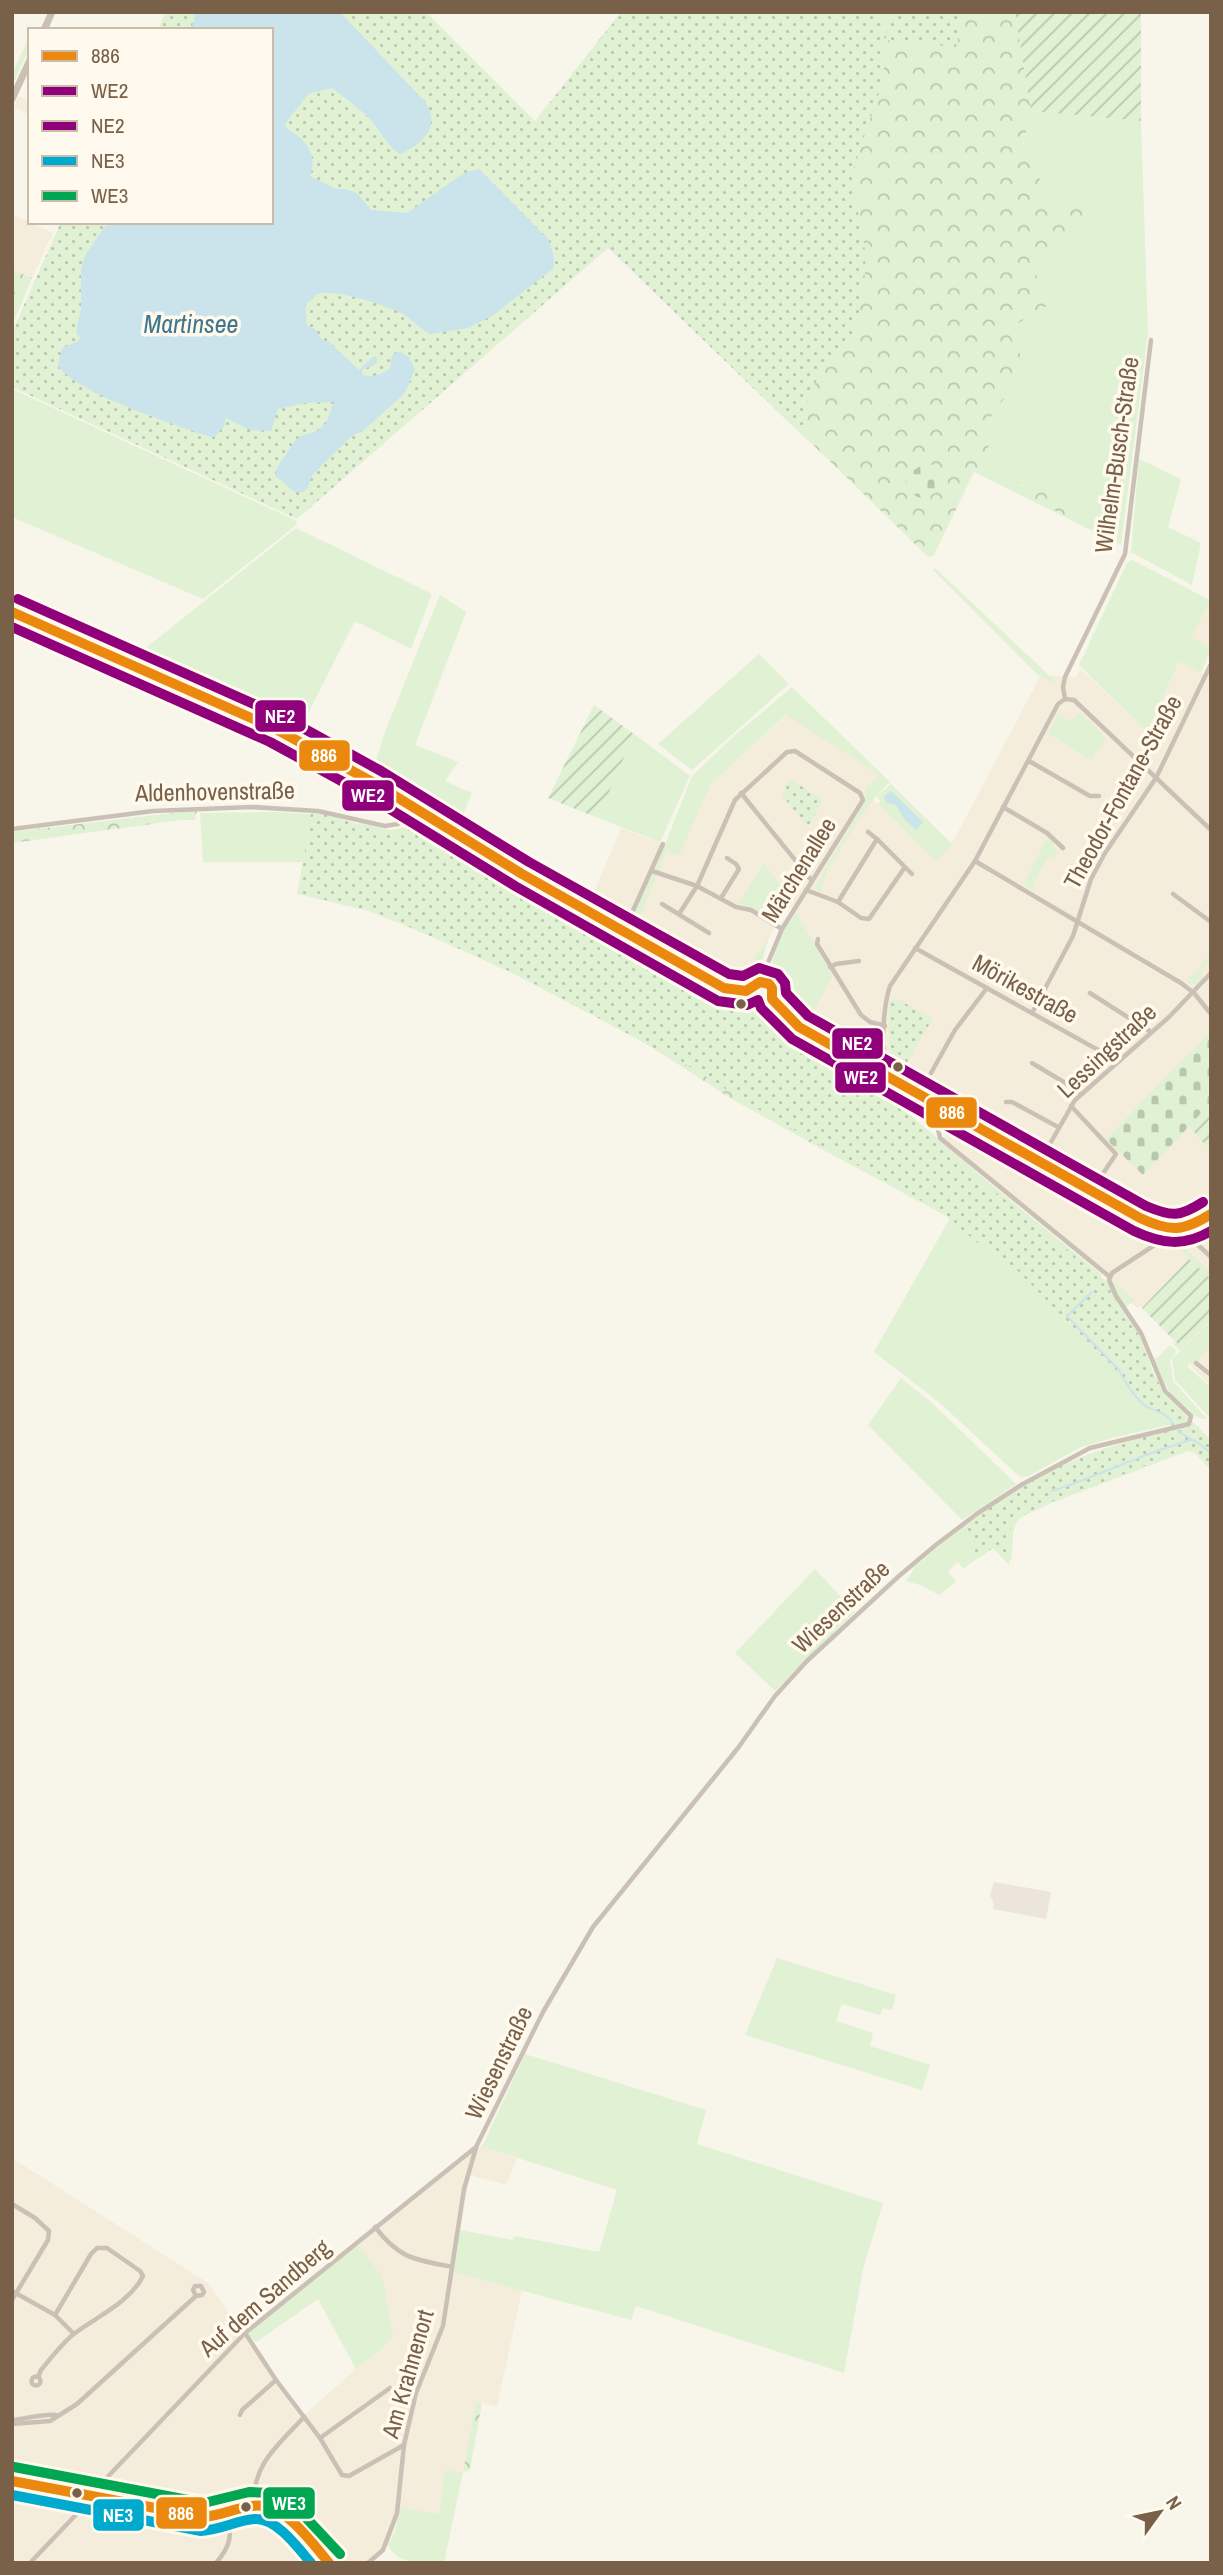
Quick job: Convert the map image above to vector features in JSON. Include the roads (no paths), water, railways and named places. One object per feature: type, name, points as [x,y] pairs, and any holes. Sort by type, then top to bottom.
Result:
[{"type":"main road","points":[[12,99],[28,64]]},
{"type":"street","name":"Wilhelm-Busch-Straße","points":[[887,1076],[885,1026],[890,986],[975,861],[1058,704],[1065,699],[1065,677],[1125,554],[1151,340]]},
{"type":"street","points":[[12,612],[245,714],[305,745],[522,874],[724,988],[740,996],[752,998],[758,1004],[770,1001]]},
{"type":"street","name":"Theodor-Fontane-Straße","points":[[1032,1013],[1073,936],[1091,879],[1105,853],[1156,778],[1211,664]]},
{"type":"street","points":[[1065,699],[1074,700],[1211,830]]},
{"type":"street","name":"Märchenallee","points":[[741,793],[791,750],[863,797],[782,929],[760,982]]},
{"type":"street","points":[[1029,761],[1090,796],[1099,796]]},
{"type":"street","points":[[679,914],[697,886],[735,800],[741,793],[812,881]]},
{"type":"street","name":"Aldenhovenstraße","points":[[12,829],[153,811],[253,807],[318,811],[385,826],[398,824],[415,811]]},
{"type":"street","points":[[1003,807],[1047,832],[1063,848]]},
{"type":"street","points":[[868,832],[912,874]]},
{"type":"street","points":[[838,902],[877,839]]},
{"type":"street","points":[[627,924],[663,844]]},
{"type":"street","points":[[721,898],[739,869],[727,858]]},
{"type":"street","points":[[975,861],[1137,956],[1194,993],[1211,1014]]},
{"type":"street","points":[[806,890],[838,902],[861,918],[869,919],[905,867]]},
{"type":"street","points":[[652,871],[697,886],[736,907],[751,910],[782,929]]},
{"type":"street","points":[[1173,894],[1211,922]]},
{"type":"street","points":[[662,904],[709,933]]},
{"type":"street","points":[[818,939],[817,944],[830,967],[861,1015],[870,1022],[885,1026]]},
{"type":"street","name":"Mörikestraße","points":[[915,948],[1118,1062]]},
{"type":"street","points":[[830,967],[859,961]]},
{"type":"street","name":"Märchenallee","points":[[768,962],[769,984]]},
{"type":"street","name":"Lessingstraße","points":[[1039,1163],[1058,1127],[1082,1093],[1194,993],[1211,973]]},
{"type":"street","points":[[724,988],[737,991],[752,989],[760,982],[769,984],[772,988],[770,1001],[794,1029],[853,1064],[857,1063],[887,1076],[958,1118]]},
{"type":"street","points":[[930,1073],[955,1030],[987,988]]},
{"type":"street","points":[[752,989],[752,998]]},
{"type":"street","points":[[1090,993],[1151,1032]]},
{"type":"street","points":[[770,1001],[799,1027],[874,1071],[1140,1218],[1176,1231],[1196,1243],[1211,1257]]},
{"type":"street","points":[[874,1071],[885,1047]]},
{"type":"street","points":[[874,1071],[885,1062]]},
{"type":"street","points":[[1032,1063],[1082,1093]]},
{"type":"street","points":[[1006,1102],[1012,1102],[1058,1127]]},
{"type":"street","points":[[1071,1106],[1116,1154],[1098,1181]]},
{"type":"street","points":[[938,1129],[940,1138],[1110,1277],[1176,1231],[1192,1227],[1211,1214]]},
{"type":"street","points":[[1192,1227],[1196,1243]]},
{"type":"street","name":"Wiesenstraße","points":[[477,2146],[531,2035],[593,1927],[738,1748],[775,1696],[807,1661],[937,1544],[1021,1485],[1090,1448],[1189,1424],[1191,1416],[1165,1391],[1158,1379],[1146,1343],[1116,1296],[1110,1277]]},
{"type":"street","points":[[1196,1363],[1211,1375]]},
{"type":"street","name":"Auf dem Sandberg","points":[[33,2562],[245,2333],[477,2146]]},
{"type":"street","name":"Am Krahnenort","points":[[368,2563],[383,2550],[397,2513],[404,2445],[416,2393],[443,2326],[464,2189],[477,2146]]},
{"type":"street","points":[[12,2204],[35,2218],[49,2231],[48,2239],[14,2292],[12,2300]]},
{"type":"street","points":[[376,2227],[396,2251],[403,2255],[452,2267]]},
{"type":"street","points":[[38,2377],[41,2370],[74,2334],[117,2304],[139,2284],[143,2276],[140,2271],[107,2248],[97,2248],[55,2315]]},
{"type":"street","points":[[14,2292],[55,2315],[74,2334]]},
{"type":"street","points":[[12,2422],[50,2421],[77,2404],[197,2296]]},
{"type":"street","points":[[245,2333],[320,2438],[342,2475],[349,2476],[404,2445]]},
{"type":"street","points":[[240,2415],[242,2410],[276,2380]]},
{"type":"street","points":[[320,2438],[390,2388]]},
{"type":"street","points":[[255,2505],[255,2482],[263,2462],[304,2417]]},
{"type":"street","points":[[12,2481],[203,2517],[227,2515],[255,2505],[265,2505],[280,2514],[316,2546],[330,2563]]},
{"type":"street","points":[[216,2563],[228,2546],[231,2536],[227,2515]]},
{"type":"water","name":"Martinsee","points":[[196,12],[340,12],[426,103],[430,112],[430,127],[422,140],[400,154],[390,146],[367,116],[332,88],[308,94],[285,124],[287,129],[309,148],[312,161],[310,176],[335,189],[357,193],[371,210],[407,213],[464,173],[479,169],[549,240],[554,257],[554,268],[492,316],[468,328],[430,334],[403,314],[336,293],[318,294],[305,305],[307,326],[315,329],[322,340],[329,342],[359,370],[374,356],[377,358],[376,364],[362,370],[362,375],[376,375],[386,371],[390,368],[392,355],[399,351],[409,357],[415,370],[404,394],[325,462],[312,476],[303,492],[295,492],[275,476],[278,466],[299,437],[319,430],[326,423],[334,402],[305,403],[278,409],[271,431],[250,430],[226,418],[224,426],[215,437],[211,437],[106,397],[85,387],[58,366],[62,348],[78,341],[80,337],[76,333],[81,309],[81,268],[86,254],[107,224],[273,224],[273,28],[192,28]]},
{"type":"water","points":[[891,791],[923,822],[916,830],[904,819],[897,806],[886,802],[884,797]]},
{"type":"waterway","points":[[1092,1292],[1067,1316],[1119,1370],[1142,1403],[1167,1416],[1174,1425]]},
{"type":"waterway","points":[[1178,1431],[1211,1454]]},
{"type":"waterway","points":[[1052,1491],[1191,1440]]}]
